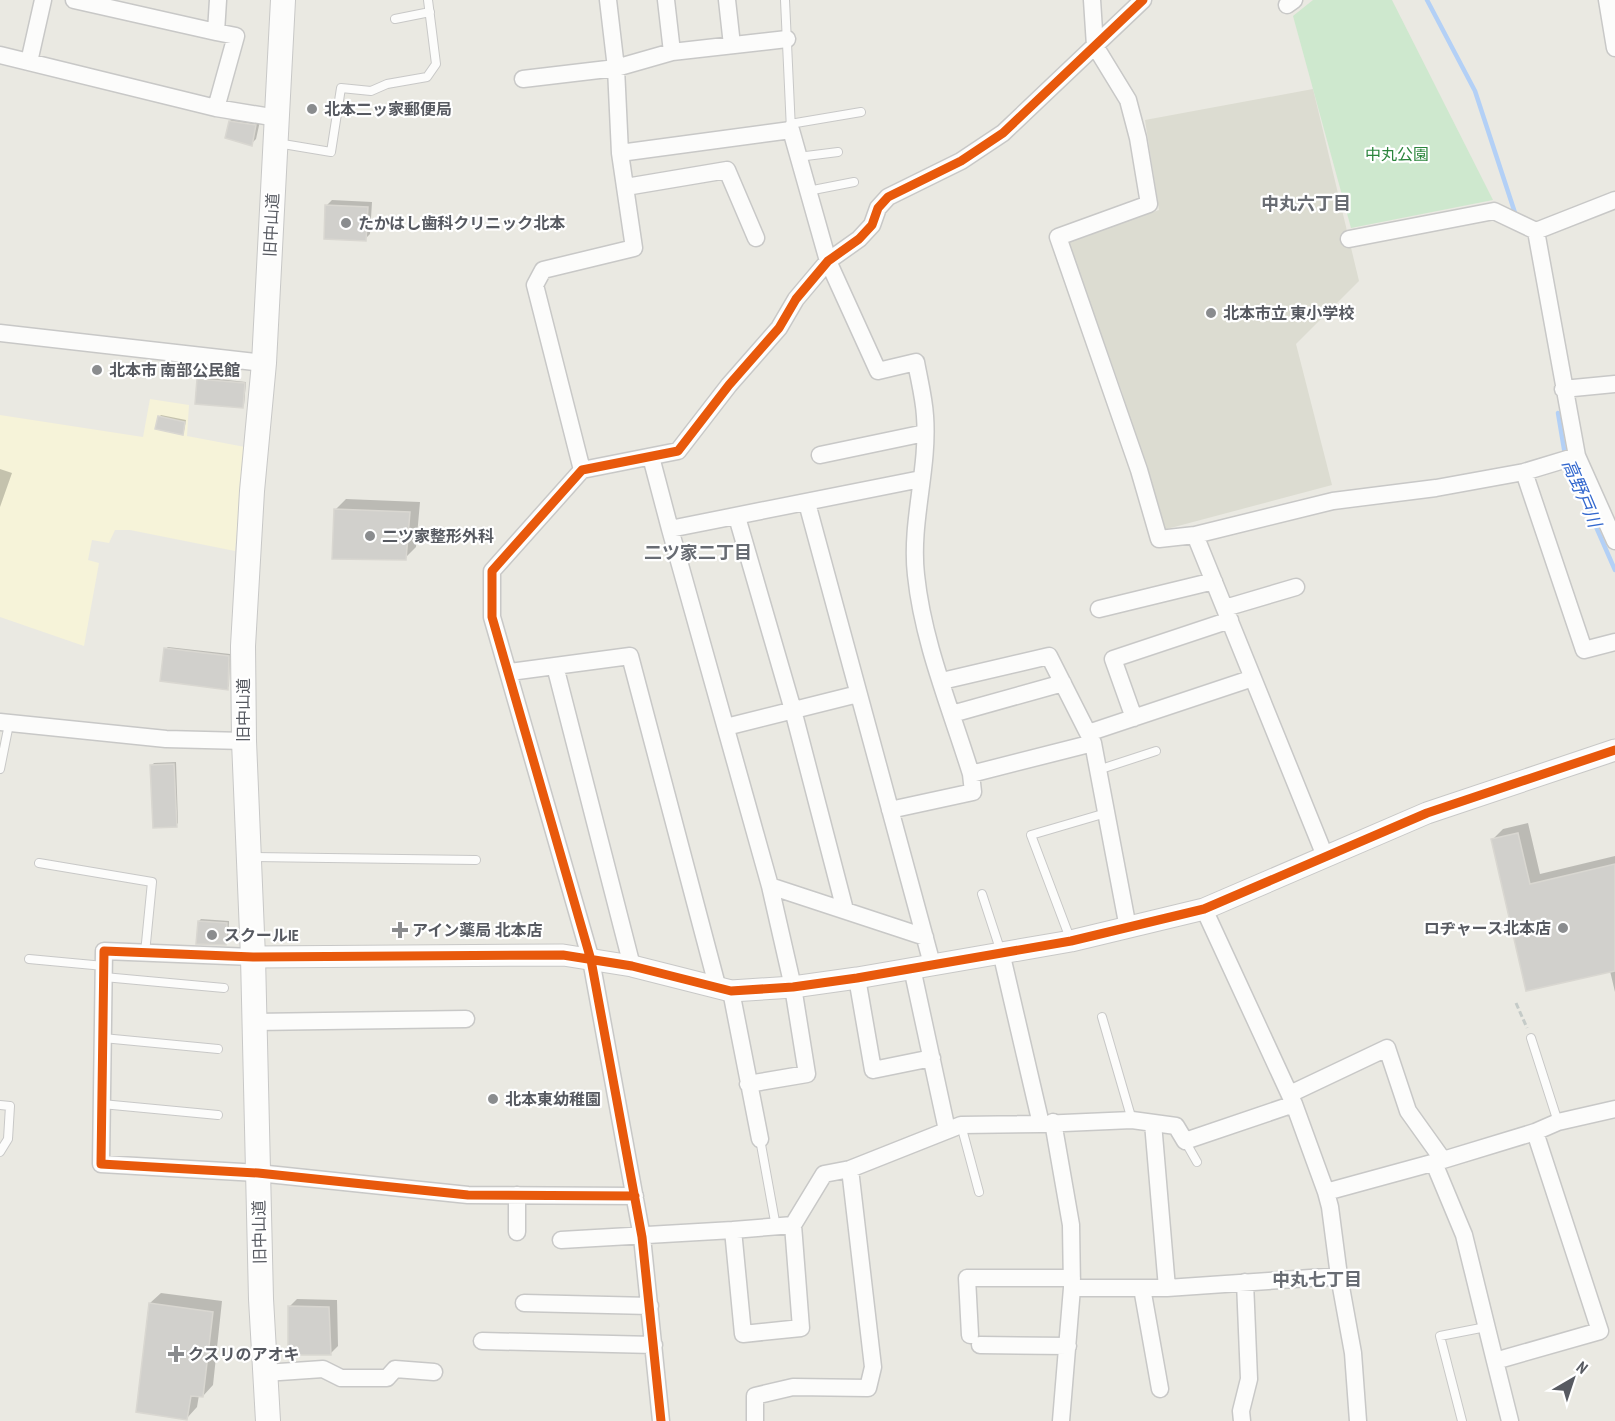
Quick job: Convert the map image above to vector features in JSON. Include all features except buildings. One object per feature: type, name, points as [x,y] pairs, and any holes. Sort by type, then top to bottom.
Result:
[{"type":"main road","name":"旧中山道","points":[[268,1421],[258,1173],[253,957],[243,741],[243,646],[252,491],[264,363],[283,0]]},
{"type":"street","points":[[29,62],[43,0]]},
{"type":"street","points":[[75,0],[118,5],[236,36],[216,108]]},
{"type":"street","points":[[216,32],[218,0]]},
{"type":"street","points":[[582,470],[536,285],[543,270],[634,248],[620,153],[616,68],[608,0]]},
{"type":"street","points":[[666,0],[672,52]]},
{"type":"street","points":[[727,0],[732,45]]},
{"type":"street","points":[[1092,0],[1095,46],[1128,100],[1138,138],[1149,204],[1058,237],[1139,470],[1159,539],[1195,534],[1333,501],[1436,488],[1524,472],[1577,456]]},
{"type":"street","points":[[661,1421],[642,1237],[591,960],[510,672],[492,617],[492,571],[582,470],[678,451],[729,385],[779,328],[796,299],[828,261],[860,240],[872,225],[878,208],[888,196],[961,161],[1003,133],[1143,0]]},
{"type":"street","points":[[1607,0],[1615,48]]},
{"type":"street","points":[[523,79],[616,68],[672,52],[787,39]]},
{"type":"street","points":[[0,56],[216,108],[277,118]]},
{"type":"street","points":[[620,153],[790,127],[828,261],[878,371],[916,362],[926,416],[916,520],[916,574],[925,630],[971,774],[974,792],[890,810]]},
{"type":"street","points":[[626,187],[728,170],[756,238]]},
{"type":"street","points":[[1349,239],[1494,211],[1536,231],[1615,200]]},
{"type":"street","points":[[1536,231],[1577,456],[1615,542]]},
{"type":"street","points":[[0,333],[264,363]]},
{"type":"street","points":[[1563,389],[1615,384]]},
{"type":"street","points":[[820,455],[925,433]]},
{"type":"street","points":[[651,457],[770,886],[793,987],[807,1074],[748,1084]]},
{"type":"street","points":[[1524,472],[1584,650],[1615,642]]},
{"type":"street","points":[[670,529],[921,479]]},
{"type":"street","points":[[807,503],[925,937],[922,966],[932,1058],[954,1127]]},
{"type":"street","points":[[737,517],[793,710],[845,910]]},
{"type":"street","points":[[1195,534],[1325,856]]},
{"type":"street","points":[[1099,609],[1214,581]]},
{"type":"street","points":[[1134,718],[1113,659],[1296,586]]},
{"type":"street","points":[[510,672],[630,656],[725,990],[760,1139]]},
{"type":"street","points":[[942,681],[1049,656],[1091,738],[1128,927]]},
{"type":"street","points":[[555,666],[632,966]]},
{"type":"street","points":[[971,774],[1091,738],[1134,718],[1254,678]]},
{"type":"street","points":[[952,714],[1063,683]]},
{"type":"street","points":[[726,727],[858,694]]},
{"type":"street","points":[[4,723],[166,739],[243,741]]},
{"type":"street","points":[[634,1196],[468,1195],[258,1173],[101,1164],[104,951],[253,957],[563,956],[632,966],[725,990],[793,987],[1071,941],[1204,909],[1427,813],[1615,750]]},
{"type":"street","points":[[770,886],[925,937]]},
{"type":"street","points":[[1204,909],[1292,1099],[1326,1192],[1353,1353],[1358,1421]]},
{"type":"street","points":[[1000,952],[1047,1123],[1071,1225],[1072,1283],[1061,1421]]},
{"type":"street","points":[[857,978],[873,1070],[932,1058]]},
{"type":"street","points":[[254,1022],[466,1019]]},
{"type":"street","points":[[734,1230],[743,1334],[801,1328],[793,1225],[824,1174],[850,1169],[954,1127],[1132,1120],[1176,1126],[1185,1141],[1292,1099],[1387,1048],[1408,1111],[1439,1161],[1464,1235],[1510,1421]]},
{"type":"street","points":[[1326,1192],[1439,1161],[1535,1132],[1558,1122],[1615,1109]]},
{"type":"street","points":[[1153,1122],[1167,1288]]},
{"type":"street","points":[[1495,1361],[1600,1331],[1535,1132]]},
{"type":"street","points":[[755,1421],[755,1396],[793,1387],[868,1388],[873,1367],[850,1169]]},
{"type":"street","points":[[517,1195],[517,1232]]},
{"type":"street","points":[[561,1240],[642,1237],[793,1225]]},
{"type":"street","points":[[1068,1346],[975,1340],[967,1278],[1167,1288],[1339,1276]]},
{"type":"street","points":[[1242,1421],[1241,1411],[1250,1379],[1245,1282]]},
{"type":"street","points":[[1142,1288],[1160,1389]]},
{"type":"street","points":[[524,1303],[650,1306]]},
{"type":"street","points":[[482,1341],[654,1345]]},
{"type":"street","points":[[265,1373],[322,1369],[341,1378],[387,1378],[395,1369],[434,1372]]},
{"type":"lane","points":[[276,143],[331,152],[341,88],[371,91],[387,84],[427,77],[436,64],[428,0]]},
{"type":"lane","points":[[785,0],[790,127],[861,112]]},
{"type":"lane","points":[[395,19],[429,12]]},
{"type":"lane","points":[[798,157],[838,152]]},
{"type":"lane","points":[[808,191],[854,182]]},
{"type":"lane","points":[[0,769],[4,723]]},
{"type":"lane","points":[[1098,770],[1155,751]]},
{"type":"lane","points":[[1071,941],[1031,835],[1106,813]]},
{"type":"lane","points":[[248,857],[476,860]]},
{"type":"lane","points":[[39,863],[152,882],[146,953]]},
{"type":"lane","points":[[982,894],[1000,952]]},
{"type":"lane","points":[[29,958],[104,972],[224,988]]},
{"type":"lane","points":[[1102,1017],[1132,1120]]},
{"type":"lane","points":[[103,1038],[218,1049]]},
{"type":"lane","points":[[1531,1038],[1558,1122]]},
{"type":"lane","points":[[102,1104],[218,1115]]},
{"type":"lane","points":[[0,1105],[10,1106],[8,1139],[0,1152]]},
{"type":"lane","points":[[954,1127],[979,1192]]},
{"type":"lane","points":[[760,1139],[776,1227]]},
{"type":"lane","points":[[1185,1141],[1197,1162]]},
{"type":"lane","points":[[1462,1421],[1440,1336],[1486,1327]]},
{"type":"path","points":[[1516,1003],[1531,1038]]},
{"type":"shaded area","name":"北本市立 東小学校","points":[[1313,89],[1359,281],[1296,344],[1332,485],[1163,530],[1122,392],[1068,242],[1159,210],[1145,120]]},
{"type":"shaded area","points":[[150,399],[189,405],[187,436],[245,447],[235,551],[130,530],[115,530],[109,543],[92,540],[88,560],[99,563],[84,646],[0,617],[0,415],[143,437]]},
{"type":"green space","name":"中丸公園","points":[[1313,0],[1392,0],[1493,200],[1351,228],[1293,16]]},
{"type":"waterway","points":[[1427,0],[1475,91],[1516,216]]},
{"type":"waterway","name":"高野戸川","points":[[1558,413],[1565,455]]},
{"type":"waterway","name":"高野戸川","points":[[1568,463],[1615,570]]},
{"type":"cycle path","points":[[661,1421],[642,1237],[591,960],[492,617],[492,571],[582,470],[678,451],[729,385],[779,328],[796,299],[828,261],[859,239],[872,225],[878,208],[888,197],[961,161],[1003,133],[1143,0]]},
{"type":"cycle path","points":[[635,1196],[468,1195],[258,1173],[101,1164],[104,951],[253,957],[563,955],[632,966],[731,991],[793,987],[1071,941],[1204,909],[1427,813],[1615,750]]},
{"type":"place","name":"北本二ッ家郵便局","points":[[312,109]]},
{"type":"place","name":"たかはし歯科クリニック北本","points":[[346,223]]},
{"type":"place","name":"北本市立 東小学校","points":[[1211,313]]},
{"type":"place","name":"北本市 南部公民館","points":[[97,370]]},
{"type":"place","name":"二ツ家整形外科","points":[[370,536]]},
{"type":"place","name":"ロヂャース北本店","points":[[1563,928]]},
{"type":"place","name":"アイン薬局 北本店","points":[[400,930]]},
{"type":"place","name":"スクールIE","points":[[212,935]]},
{"type":"place","name":"北本東幼稚園","points":[[493,1099]]},
{"type":"place","name":"クスリのアオキ","points":[[176,1354]]},
{"type":"district","name":"中丸六丁目","points":[[1306,203]]},
{"type":"district","name":"二ツ家二丁目","points":[[698,552]]},
{"type":"district","name":"中丸七丁目","points":[[1317,1279]]}]
